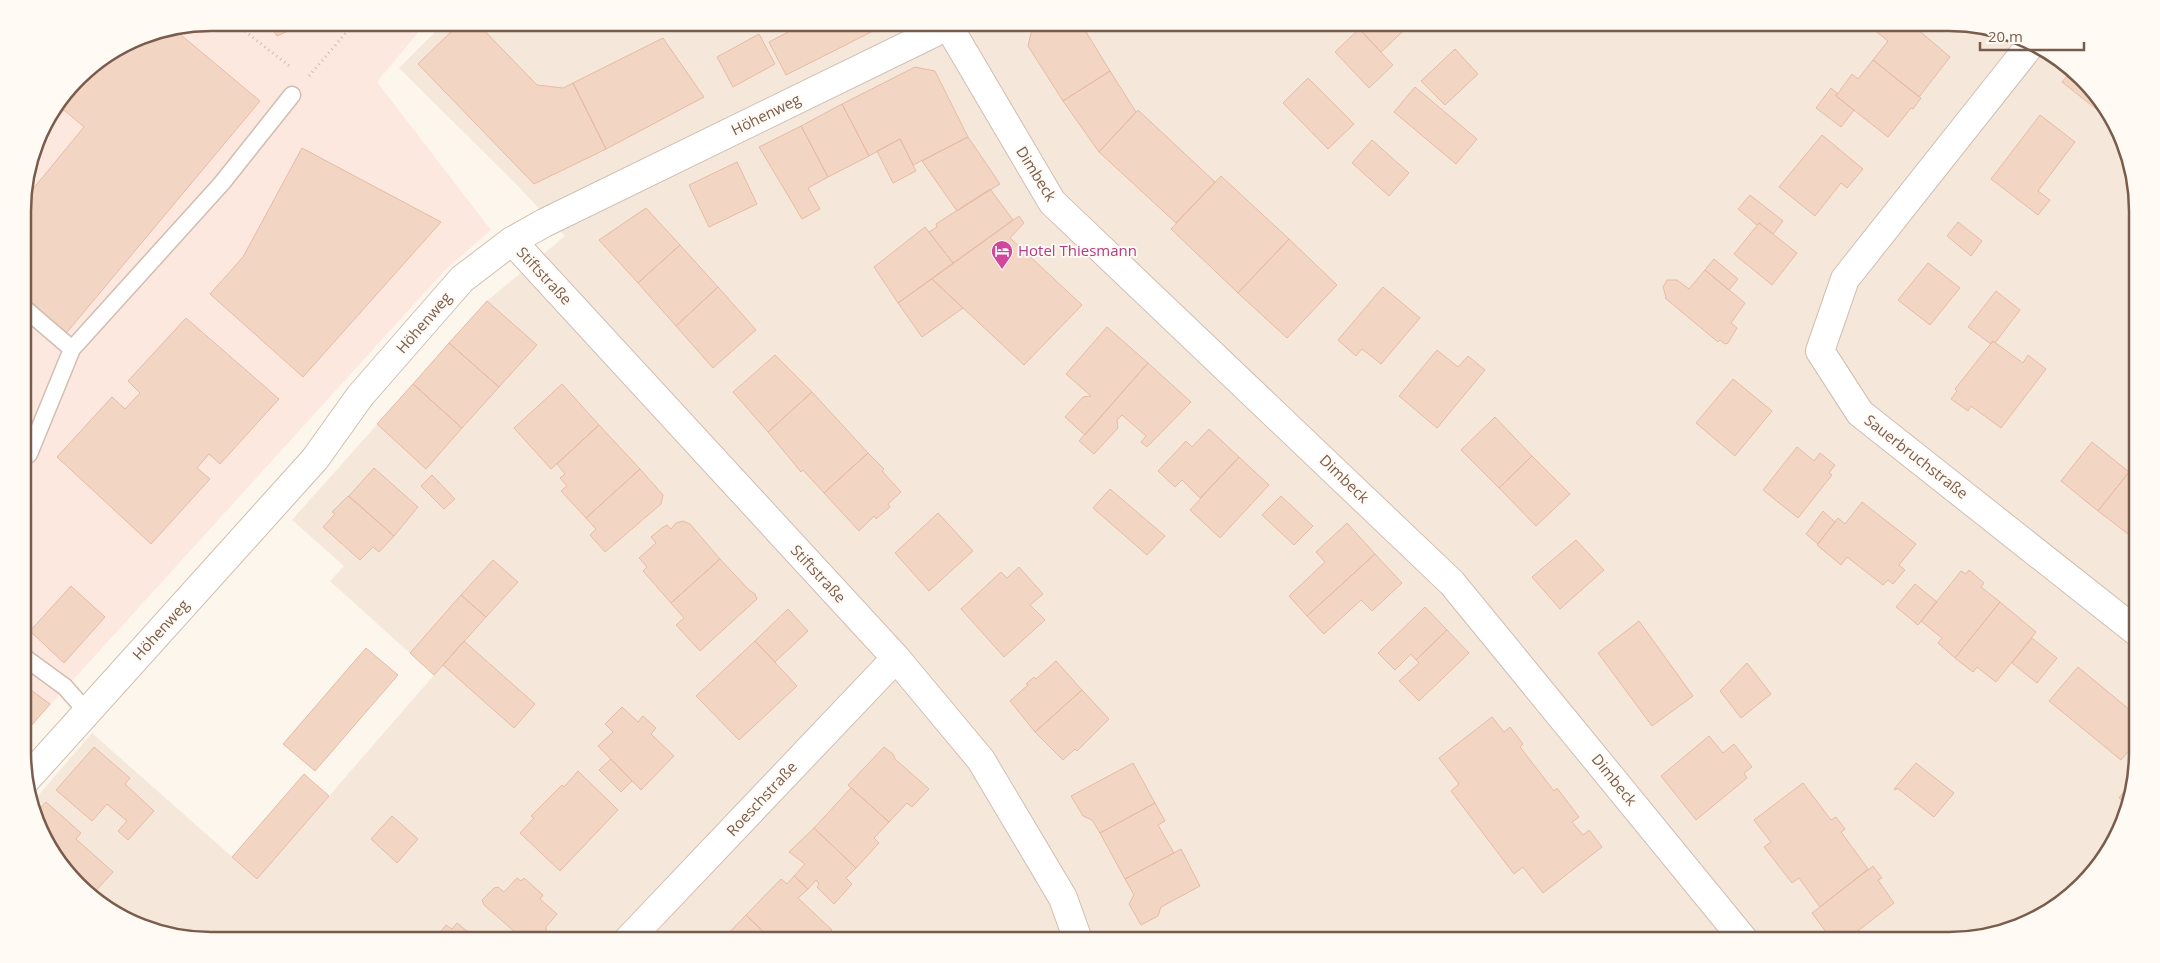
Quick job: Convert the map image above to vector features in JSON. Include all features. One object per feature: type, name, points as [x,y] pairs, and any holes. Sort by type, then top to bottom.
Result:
[{"type":"street","name":"Höhenweg","points":[[33,772],[315,459],[360,396],[462,279],[512,241],[544,222],[936,31]]},
{"type":"street","name":"Dimbeck","points":[[954,31],[1052,202],[1452,582],[1737,932]]},
{"type":"street","name":"Sauerbruchstraße","points":[[2027,49],[1845,279],[1820,351],[1860,413],[2129,626]]},
{"type":"street","name":"Stiftstraße","points":[[512,241],[896,658],[981,760],[1063,898],[1075,932]]},
{"type":"street","name":"Roeschstraße","points":[[636,932],[896,658]]},
{"type":"lane","points":[[31,443],[72,349],[222,182],[292,95]]},
{"type":"lane","points":[[31,313],[72,349]]},
{"type":"lane","points":[[31,662],[65,687],[87,712]]},
{"type":"path","points":[[245,31],[306,79]]},
{"type":"path","points":[[292,95],[349,31]]},
{"type":"shaded area","points":[[211,31],[419,31],[377,82],[491,230],[445,270],[31,726],[31,211],[37,165],[45,142],[55,121],[84,84],[121,55],[165,37],[188,33]]},
{"type":"shaded area","points":[[436,31],[1949,31],[1995,37],[2018,45],[2039,55],[2058,68],[2092,102],[2105,121],[2115,142],[2123,165],[2127,188],[2129,211],[2129,752],[2123,798],[2115,821],[2105,842],[2092,861],[2058,895],[2039,908],[1995,926],[1949,932],[211,932],[165,926],[142,918],[121,908],[102,895],[68,861],[55,842],[37,798],[92,733],[257,879],[434,675],[330,581],[344,566],[292,520],[487,301],[565,236],[517,185],[399,68]]},
{"type":"building","points":[[273,31],[288,31],[277,36]]},
{"type":"building","points":[[452,31],[485,31],[537,85],[563,88],[573,83],[606,149],[534,184],[418,64]]},
{"type":"building","points":[[790,31],[873,31],[786,75],[769,42]]},
{"type":"building","points":[[1032,31],[1086,31],[1110,71],[1063,101],[1028,46]]},
{"type":"building","points":[[1357,31],[1361,31],[1393,65],[1369,88],[1335,52]]},
{"type":"building","points":[[1362,31],[1403,31],[1381,52]]},
{"type":"building","points":[[1876,31],[1920,31],[1950,57],[1919,97],[1873,60],[1888,41]]},
{"type":"building","points":[[180,34],[260,101],[63,337],[31,311],[31,211],[33,189],[84,127],[64,110],[55,121],[68,102],[84,84],[121,55],[153,41]]},
{"type":"building","points":[[759,34],[775,64],[733,87],[717,57]]},
{"type":"building","points":[[663,38],[704,97],[606,149],[573,83]]},
{"type":"building","points":[[1455,49],[1478,74],[1445,105],[1421,81]]},
{"type":"building","points":[[1873,60],[1921,98],[1888,137],[1836,96],[1852,74],[1858,79]]},
{"type":"building","points":[[915,67],[935,71],[968,137],[913,165],[900,139],[869,156],[842,104]]},
{"type":"building","points":[[1110,71],[1136,112],[1099,152],[1063,101]]},
{"type":"building","points":[[2067,76],[2097,110],[2062,82]]},
{"type":"building","points":[[1308,78],[1354,124],[1328,149],[1283,103]]},
{"type":"building","points":[[1415,87],[1477,139],[1456,164],[1394,112]]},
{"type":"building","points":[[1831,88],[1837,93],[1836,96],[1854,110],[1841,127],[1816,108]]},
{"type":"building","points":[[842,104],[869,156],[828,177],[801,126]]},
{"type":"building","points":[[1138,110],[1215,182],[1176,223],[1099,152]]},
{"type":"building","points":[[2040,115],[2075,142],[2038,191],[2050,200],[2038,215],[1991,179]]},
{"type":"building","points":[[801,126],[828,177],[808,188],[820,209],[802,219],[759,147]]},
{"type":"building","points":[[1822,135],[1863,169],[1847,188],[1841,183],[1815,216],[1779,187]]},
{"type":"building","points":[[968,137],[1000,184],[957,211],[922,161]]},
{"type":"building","points":[[900,139],[916,171],[893,183],[877,151]]},
{"type":"building","points":[[1372,140],[1409,173],[1389,196],[1352,163]]},
{"type":"building","points":[[302,148],[441,222],[303,377],[210,294],[243,257]]},
{"type":"building","points":[[737,162],[757,204],[709,227],[689,185]]},
{"type":"building","points":[[1221,176],[1289,239],[1238,293],[1171,229]]},
{"type":"building","points":[[990,189],[1013,220],[953,263],[929,232],[937,227],[936,224]]},
{"type":"building","points":[[1750,195],[1783,221],[1773,234],[1759,223],[1757,225],[1738,209]]},
{"type":"building","points":[[646,208],[680,245],[638,283],[599,240]]},
{"type":"building","points":[[1019,216],[1024,223],[1010,238],[1082,305],[1024,365],[932,279]]},
{"type":"building","points":[[1958,222],[1982,241],[1971,256],[1947,236]]},
{"type":"building","points":[[1759,223],[1797,253],[1772,285],[1734,254]]},
{"type":"building","points":[[925,227],[953,263],[898,303],[874,267]]},
{"type":"building","points":[[1289,239],[1337,285],[1287,338],[1238,293]]},
{"type":"building","points":[[680,245],[718,287],[676,326],[638,283]]},
{"type":"building","points":[[1714,259],[1738,279],[1729,290],[1705,270]]},
{"type":"building","points":[[1928,263],[1960,288],[1930,325],[1898,300]]},
{"type":"building","points":[[1705,270],[1745,303],[1731,323],[1737,328],[1728,343],[1725,344],[1720,340],[1718,342],[1665,298],[1663,287],[1667,280],[1677,280],[1689,289]]},
{"type":"building","points":[[932,279],[963,308],[922,337],[898,303]]},
{"type":"building","points":[[718,287],[756,330],[713,368],[676,326]]},
{"type":"building","points":[[1383,287],[1420,318],[1381,364],[1362,349],[1356,356],[1338,340]]},
{"type":"building","points":[[1996,291],[2020,310],[1995,343],[1993,341],[1991,344],[1968,327]]},
{"type":"building","points":[[487,301],[537,345],[499,387],[449,343]]},
{"type":"building","points":[[186,318],[279,399],[220,464],[209,454],[197,468],[210,479],[151,544],[57,457],[112,397],[125,409],[140,393],[128,381]]},
{"type":"building","points":[[1107,327],[1148,363],[1085,435],[1065,417],[1083,397],[1091,396],[1066,374]]},
{"type":"building","points":[[1993,341],[2023,363],[2028,355],[2046,369],[2001,428],[1971,406],[1968,411],[1951,399],[1957,391],[1955,389]]},
{"type":"building","points":[[449,343],[499,387],[462,428],[413,384]]},
{"type":"building","points":[[1437,350],[1458,367],[1468,356],[1485,370],[1437,428],[1399,396]]},
{"type":"building","points":[[775,355],[812,392],[768,432],[733,392]]},
{"type":"building","points":[[1148,363],[1191,402],[1147,447],[1141,442],[1146,436],[1122,415],[1117,420],[1118,428],[1094,454],[1079,441]]},
{"type":"building","points":[[1733,379],[1772,411],[1735,456],[1696,423]]},
{"type":"building","points":[[413,384],[462,428],[426,469],[377,424]]},
{"type":"building","points":[[562,384],[599,425],[551,469],[514,428]]},
{"type":"building","points":[[812,392],[868,453],[824,493],[803,470],[801,472],[768,432]]},
{"type":"building","points":[[1495,417],[1532,456],[1499,488],[1461,450]]},
{"type":"building","points":[[599,425],[640,469],[586,518],[561,491],[567,486],[560,478],[565,474],[557,464]]},
{"type":"building","points":[[1209,429],[1239,457],[1200,498],[1182,480],[1175,487],[1158,471],[1186,441],[1192,447]]},
{"type":"building","points":[[2092,442],[2129,472],[2098,511],[2061,481]]},
{"type":"building","points":[[1797,447],[1814,461],[1820,453],[1835,465],[1829,473],[1832,475],[1798,518],[1763,490]]},
{"type":"building","points":[[868,453],[884,469],[882,471],[901,492],[888,504],[890,507],[876,519],[874,516],[859,531],[824,493]]},
{"type":"building","points":[[1532,456],[1570,494],[1536,526],[1499,488]]},
{"type":"building","points":[[1239,457],[1269,485],[1220,538],[1190,510]]},
{"type":"building","points":[[374,468],[418,507],[394,536],[349,496]]},
{"type":"building","points":[[640,469],[663,495],[661,504],[605,552],[590,535],[596,529],[586,518]]},
{"type":"building","points":[[2129,472],[2129,535],[2098,511]]},
{"type":"building","points":[[432,475],[455,499],[444,509],[421,486]]},
{"type":"building","points":[[1110,489],[1165,536],[1147,555],[1093,508]]},
{"type":"building","points":[[348,496],[394,536],[379,552],[373,547],[360,560],[323,527],[335,514],[332,512]]},
{"type":"building","points":[[1281,496],[1313,526],[1294,545],[1262,515]]},
{"type":"building","points":[[1862,502],[1916,544],[1899,565],[1905,570],[1893,584],[1888,580],[1883,585],[1847,557],[1841,565],[1817,545],[1838,518],[1845,524]]},
{"type":"building","points":[[1823,511],[1835,522],[1818,544],[1806,534]]},
{"type":"building","points":[[938,513],[973,551],[929,591],[895,553]]},
{"type":"building","points":[[683,521],[690,524],[720,559],[671,603],[643,571],[647,567],[639,558],[656,543],[651,537],[667,525],[671,529],[676,523]]},
{"type":"building","points":[[1347,523],[1375,554],[1307,616],[1289,596],[1325,562],[1316,552]]},
{"type":"building","points":[[1576,540],[1604,570],[1560,609],[1532,577]]},
{"type":"building","points":[[1375,554],[1402,583],[1372,611],[1361,600],[1324,634],[1307,616]]},
{"type":"building","points":[[720,559],[755,594],[757,599],[700,651],[676,625],[684,618],[671,603]]},
{"type":"building","points":[[493,560],[518,582],[486,617],[461,595]]},
{"type":"building","points":[[1019,567],[1043,594],[1030,605],[1045,620],[1004,657],[961,609],[1001,572],[1007,578]]},
{"type":"building","points":[[1969,570],[1984,583],[1981,587],[2000,602],[1955,658],[1938,643],[1942,638],[1921,621],[1961,571],[1966,574]]},
{"type":"building","points":[[1915,584],[1937,602],[1918,625],[1896,607]]},
{"type":"building","points":[[71,586],[105,617],[64,663],[31,630]]},
{"type":"building","points":[[461,595],[486,617],[434,675],[410,653]]},
{"type":"building","points":[[2000,602],[2036,632],[1996,682],[1977,667],[1973,672],[1955,658]]},
{"type":"building","points":[[1425,607],[1447,630],[1416,660],[1411,654],[1395,670],[1378,653]]},
{"type":"building","points":[[788,609],[808,631],[775,662],[755,641]]},
{"type":"building","points":[[1639,621],[1693,696],[1652,726],[1598,653]]},
{"type":"building","points":[[1447,630],[1469,653],[1419,701],[1399,681],[1419,663],[1416,660]]},
{"type":"building","points":[[2032,638],[2057,658],[2037,683],[2012,663]]},
{"type":"building","points":[[464,641],[535,704],[514,728],[443,665]]},
{"type":"building","points":[[755,641],[797,686],[739,740],[696,696]]},
{"type":"building","points":[[366,648],[398,675],[315,771],[283,744]]},
{"type":"building","points":[[1056,661],[1082,690],[1035,732],[1010,701],[1034,677],[1036,679]]},
{"type":"building","points":[[1747,663],[1771,694],[1741,718],[1720,691]]},
{"type":"building","points":[[2078,667],[2129,709],[2129,750],[2121,760],[2049,701]]},
{"type":"building","points":[[31,690],[50,704],[31,726]]},
{"type":"building","points":[[1082,690],[1109,719],[1077,751],[1075,749],[1063,760],[1035,732]]},
{"type":"building","points":[[622,707],[638,722],[643,716],[656,728],[651,734],[674,756],[641,790],[598,746],[613,732],[605,724]]},
{"type":"building","points":[[1492,717],[1504,732],[1510,727],[1523,744],[1520,747],[1554,791],[1557,788],[1579,817],[1572,822],[1583,835],[1589,830],[1602,847],[1543,893],[1523,867],[1514,874],[1451,791],[1459,784],[1439,758]]},
{"type":"building","points":[[1709,736],[1723,753],[1734,744],[1752,767],[1744,773],[1747,778],[1696,820],[1661,776]]},
{"type":"building","points":[[94,747],[130,778],[125,784],[154,811],[128,840],[118,831],[127,821],[107,804],[92,821],[56,790]]},
{"type":"building","points":[[884,747],[929,789],[912,807],[907,803],[889,822],[848,785]]},
{"type":"building","points":[[611,759],[632,781],[621,792],[599,770]]},
{"type":"building","points":[[1133,763],[1155,803],[1100,833],[1092,820],[1083,816],[1071,796]]},
{"type":"building","points":[[1916,763],[1954,793],[1934,817],[1897,788],[1896,790],[1894,789]]},
{"type":"building","points":[[578,771],[618,810],[560,871],[520,833],[534,818],[531,816],[562,785],[564,787]]},
{"type":"building","points":[[304,774],[329,796],[257,879],[232,857]]},
{"type":"building","points":[[1803,783],[1831,820],[1836,817],[1845,829],[1841,832],[1868,869],[1820,907],[1799,878],[1792,883],[1764,847],[1771,842],[1754,820]]},
{"type":"building","points":[[851,788],[889,822],[874,838],[879,843],[856,868],[814,828]]},
{"type":"building","points":[[2124,791],[2122,800],[2119,798]]},
{"type":"building","points":[[46,802],[81,833],[76,839],[113,872],[96,890],[68,861],[55,842],[40,808]]},
{"type":"building","points":[[1155,803],[1165,821],[1158,825],[1174,853],[1125,879],[1100,833]]},
{"type":"building","points":[[392,816],[418,839],[397,863],[371,839]]},
{"type":"building","points":[[814,828],[856,868],[846,878],[852,884],[834,904],[817,887],[819,884],[816,880],[808,889],[794,876],[805,864],[789,852]]},
{"type":"building","points":[[1181,849],[1200,886],[1161,907],[1158,916],[1141,925],[1129,904],[1134,895],[1125,879]]},
{"type":"building","points":[[1873,866],[1882,878],[1878,880],[1894,903],[1856,932],[1826,932],[1812,913]]},
{"type":"building","points":[[794,876],[808,889],[798,898],[832,930],[830,932],[764,932],[746,915],[781,879],[787,884]]},
{"type":"building","points":[[517,878],[521,881],[524,878],[543,895],[540,899],[557,914],[546,927],[547,932],[515,932],[484,905],[482,900],[494,888],[498,887],[504,892]]},
{"type":"building","points":[[746,915],[764,932],[730,932]]},
{"type":"building","points":[[457,923],[468,932],[440,932],[446,925],[452,929]]},
{"type":"place","name":"Hotel Thiesmann","points":[[1002,270]]}]
